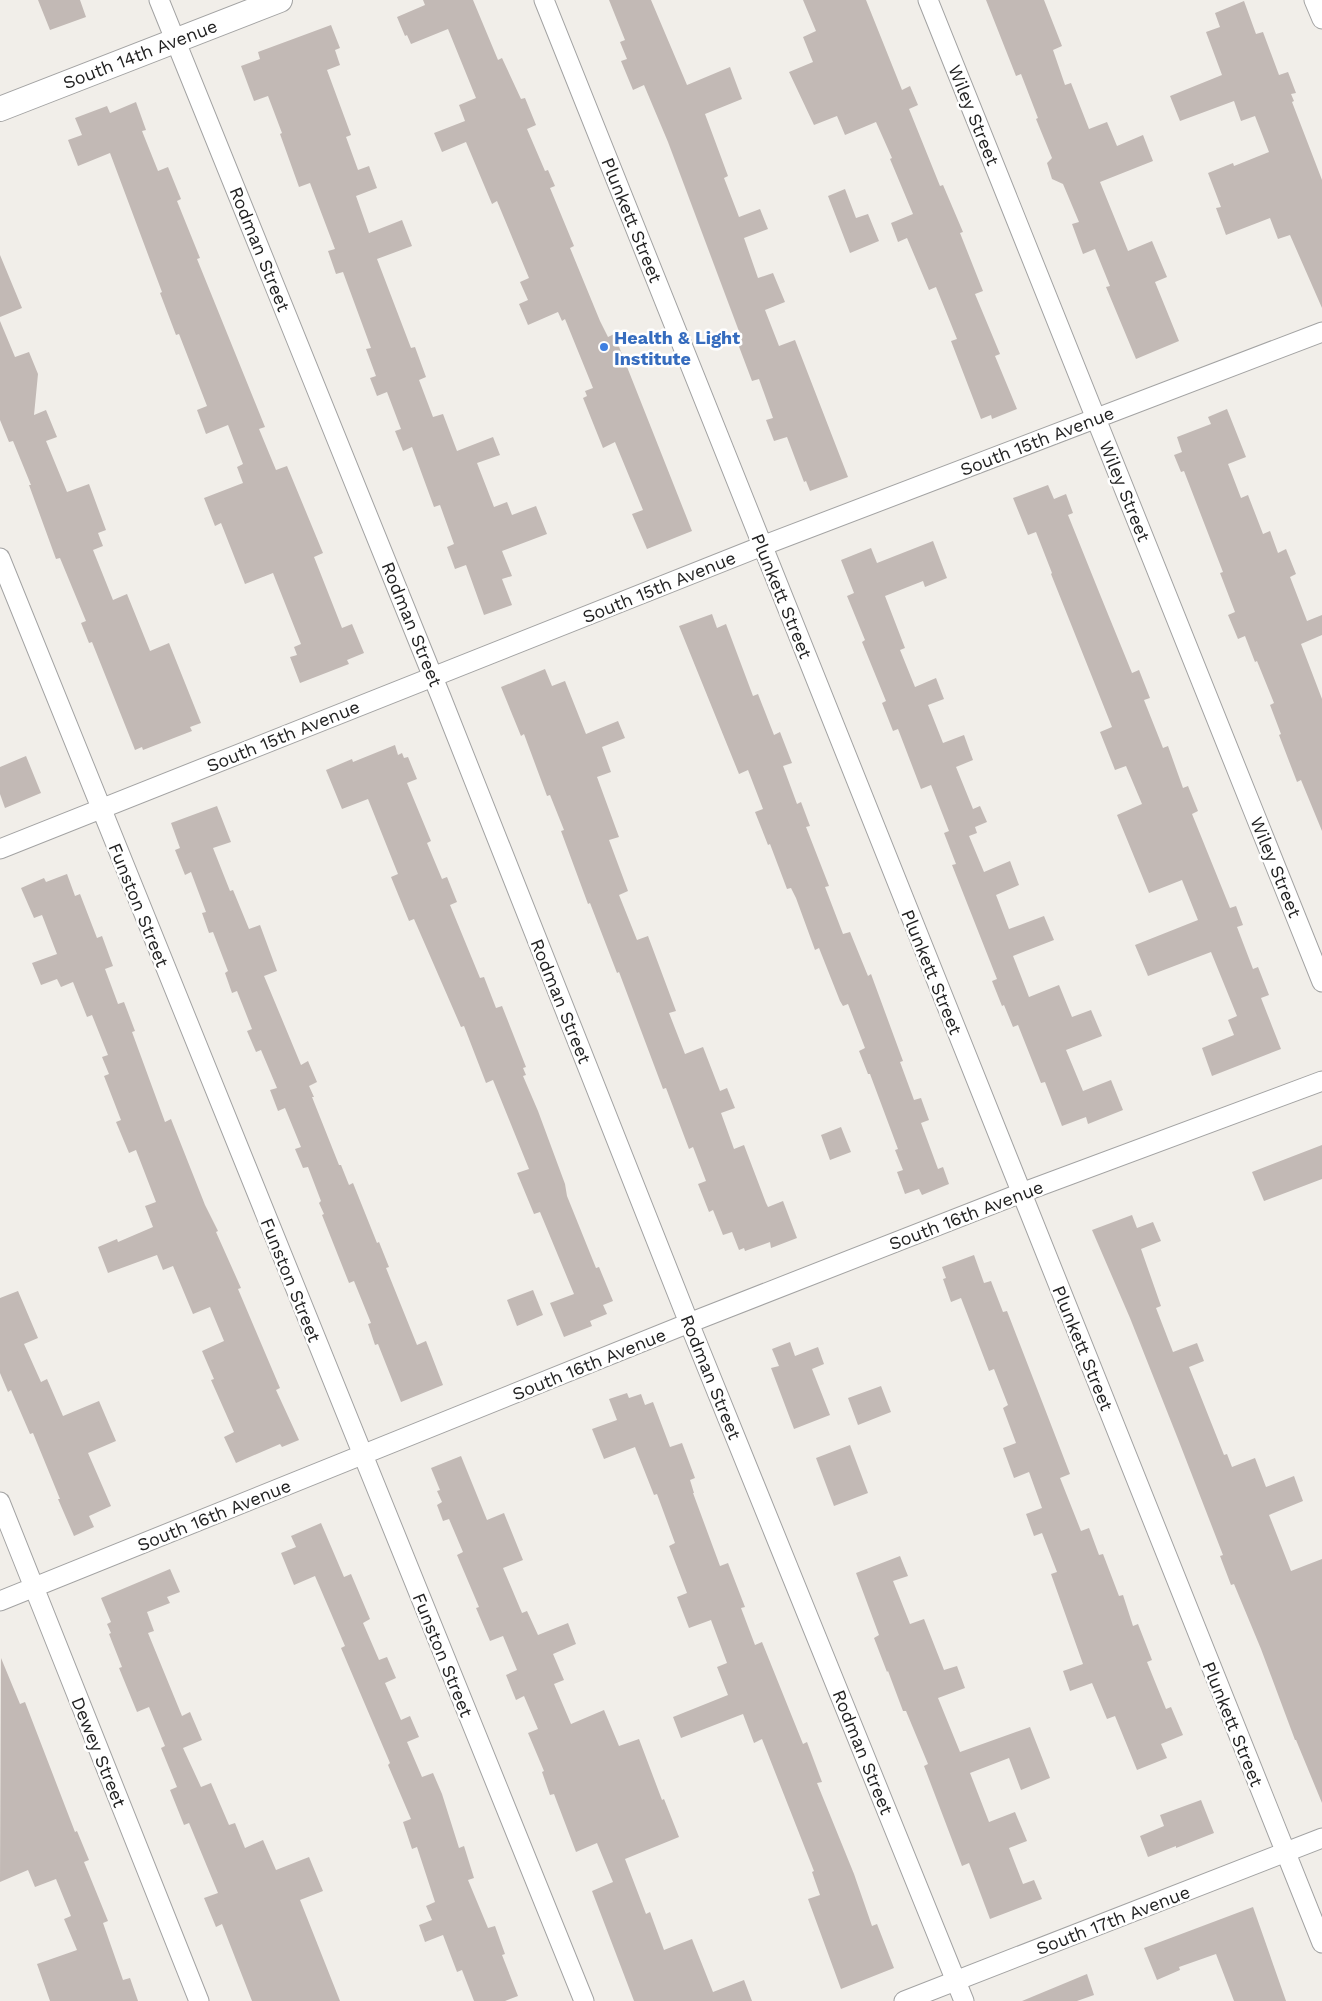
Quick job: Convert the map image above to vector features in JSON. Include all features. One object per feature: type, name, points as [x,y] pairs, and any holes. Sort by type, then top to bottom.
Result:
[{"type":"street","name":"Rodman Street","points":[[159,0],[433,676],[689,1323],[964,2001]]},
{"type":"street","name":"South 14th Avenue","points":[[0,109],[280,0]]},
{"type":"street","name":"Plunkett Street","points":[[544,0],[1322,1943]]},
{"type":"street","name":"Wiley Street","points":[[928,0],[1322,982]]},
{"type":"street","points":[[1314,0],[1322,20]]},
{"type":"street","name":"South 15th Avenue","points":[[0,849],[762,546],[1322,332]]},
{"type":"street","name":"Funston Street","points":[[0,558],[584,2001]]},
{"type":"street","name":"South 16th Avenue","points":[[0,1601],[689,1323],[1021,1193],[1322,1081]]},
{"type":"street","name":"Dewey Street","points":[[0,1502],[199,2001]]},
{"type":"street","name":"South 17th Avenue","points":[[904,2001],[1322,1838]]},
{"type":"building","points":[[38,0],[80,0],[86,17],[50,30]]},
{"type":"building","points":[[423,0],[473,0],[498,60],[502,58],[521,99],[525,98],[536,125],[527,129],[545,171],[548,170],[555,186],[550,188],[574,246],[570,248],[608,337],[614,334],[692,531],[647,549],[632,514],[643,510],[615,442],[603,448],[583,398],[587,396],[585,391],[593,388],[565,319],[562,321],[558,312],[528,325],[519,304],[528,300],[520,282],[529,278],[497,201],[492,204],[466,142],[442,152],[434,133],[465,121],[459,105],[476,98],[448,29],[411,44],[407,35],[405,36],[397,17],[425,5]]},
{"type":"building","points":[[609,0],[651,0],[687,85],[730,67],[742,99],[705,114],[728,176],[724,178],[739,217],[760,209],[768,229],[744,238],[758,278],[773,273],[785,302],[765,310],[779,346],[795,340],[848,477],[810,491],[806,481],[804,482],[787,437],[774,441],[766,420],[773,418],[759,379],[752,381],[735,336],[740,334],[668,142],[644,85],[633,90],[621,61],[627,59],[620,42],[625,40]]},
{"type":"building","points":[[803,0],[866,0],[902,90],[910,86],[918,105],[909,109],[940,186],[943,185],[963,232],[960,233],[983,291],[975,294],[1000,354],[995,356],[1017,409],[992,419],[991,415],[981,419],[951,341],[957,339],[936,287],[929,290],[907,238],[898,242],[891,223],[913,214],[876,122],[845,135],[837,116],[814,125],[789,72],[813,62],[803,37],[816,31]]},
{"type":"building","points":[[986,0],[1044,0],[1062,46],[1053,50],[1065,85],[1071,83],[1089,129],[1107,122],[1117,146],[1143,135],[1153,161],[1100,182],[1128,251],[1152,241],[1167,277],[1155,282],[1179,341],[1136,359],[1106,287],[1110,286],[1095,249],[1083,254],[1072,224],[1079,222],[1063,184],[1052,179],[1047,163],[1052,158],[1036,119],[1038,118],[1021,74],[1016,76]]},
{"type":"building","points":[[1244,1],[1256,34],[1263,32],[1279,75],[1288,72],[1296,93],[1291,94],[1294,101],[1292,102],[1322,180],[1322,308],[1290,235],[1278,239],[1270,218],[1226,235],[1216,208],[1221,207],[1208,173],[1233,163],[1234,166],[1269,152],[1255,116],[1241,121],[1234,101],[1180,121],[1170,96],[1222,75],[1206,32],[1220,27],[1215,13]]},
{"type":"building","points":[[331,25],[340,48],[335,50],[340,65],[327,70],[351,135],[346,137],[358,170],[369,166],[377,188],[356,196],[369,233],[402,220],[412,246],[377,259],[411,348],[415,347],[426,377],[419,380],[433,417],[443,414],[457,451],[493,437],[500,455],[477,463],[494,507],[507,502],[512,515],[536,506],[547,534],[502,551],[512,576],[502,579],[512,605],[484,615],[466,565],[455,569],[447,547],[454,544],[440,505],[434,507],[412,447],[403,451],[395,431],[401,429],[387,392],[377,396],[370,378],[376,376],[366,349],[371,348],[343,272],[336,274],[328,251],[335,249],[310,183],[299,187],[268,96],[254,101],[241,66],[260,59],[258,52]]},
{"type":"building","points":[[136,102],[146,130],[142,131],[158,171],[168,167],[181,199],[177,201],[200,258],[197,259],[265,427],[259,429],[276,470],[287,466],[323,553],[314,557],[342,628],[352,624],[364,653],[347,660],[349,664],[300,683],[290,657],[297,655],[294,647],[301,644],[273,573],[245,584],[221,523],[215,526],[204,498],[243,483],[237,467],[243,464],[228,425],[206,434],[197,410],[207,406],[179,334],[176,335],[110,153],[78,166],[68,140],[82,135],[75,118],[107,106],[110,113]]},
{"type":"building","points":[[845,189],[856,218],[868,214],[879,241],[850,253],[828,196]]},
{"type":"building","points":[[0,255],[22,308],[0,317]]},
{"type":"building","points":[[0,321],[15,357],[29,352],[38,374],[34,415],[46,410],[57,437],[46,441],[67,492],[89,484],[106,530],[98,533],[103,546],[93,550],[113,600],[127,594],[150,651],[169,643],[201,723],[190,727],[192,731],[143,750],[142,747],[135,750],[92,642],[89,643],[81,623],[86,621],[60,558],[56,559],[29,485],[31,485],[13,441],[9,442],[0,420]]},
{"type":"building","points":[[1227,409],[1246,457],[1228,464],[1241,498],[1248,495],[1263,534],[1270,531],[1278,553],[1286,549],[1296,574],[1290,577],[1307,621],[1322,615],[1322,635],[1301,644],[1322,699],[1322,831],[1301,780],[1297,782],[1279,735],[1281,734],[1270,705],[1274,703],[1257,661],[1255,662],[1245,636],[1238,639],[1228,615],[1235,612],[1220,573],[1223,572],[1184,471],[1181,472],[1174,455],[1182,452],[1177,437],[1211,424],[1208,417]]},
{"type":"building","points":[[1048,485],[1054,499],[1066,494],[1073,513],[1068,515],[1101,597],[1132,673],[1139,670],[1150,698],[1144,700],[1163,748],[1168,746],[1183,788],[1188,786],[1198,811],[1192,814],[1230,908],[1236,906],[1243,925],[1237,927],[1253,969],[1258,967],[1269,995],[1261,998],[1281,1049],[1212,1076],[1202,1048],[1234,1035],[1228,1020],[1237,1016],[1211,952],[1148,976],[1135,945],[1198,920],[1182,880],[1149,893],[1117,815],[1142,804],[1126,766],[1115,770],[1100,732],[1112,727],[1036,532],[1028,535],[1013,498]]},
{"type":"building","points":[[933,541],[947,578],[925,587],[923,581],[885,596],[905,648],[900,650],[915,687],[936,678],[944,699],[928,705],[943,743],[964,735],[973,760],[956,767],[973,809],[980,806],[987,822],[975,827],[977,833],[969,836],[984,872],[1010,861],[1019,885],[996,895],[1009,929],[1044,916],[1054,940],[1013,956],[1029,997],[1059,985],[1072,1017],[1091,1010],[1102,1036],[1066,1050],[1083,1091],[1111,1080],[1123,1110],[1088,1124],[1086,1117],[1062,1126],[1045,1082],[1041,1083],[1018,1025],[1013,1027],[1004,1005],[1002,1006],[992,981],[997,979],[952,865],[956,864],[944,833],[949,831],[931,785],[921,789],[898,729],[893,731],[882,703],[886,701],[862,642],[865,640],[847,596],[854,593],[841,560],[871,548],[877,563]]},
{"type":"building","points":[[712,614],[717,628],[726,624],[753,696],[758,694],[774,735],[780,732],[792,763],[783,766],[797,804],[801,802],[810,826],[806,827],[829,886],[825,887],[843,934],[850,932],[868,976],[871,974],[903,1061],[900,1062],[914,1100],[921,1098],[929,1120],[921,1123],[938,1169],[943,1167],[949,1184],[922,1195],[919,1189],[905,1194],[897,1172],[903,1170],[895,1150],[898,1149],[870,1074],[868,1074],[859,1051],[865,1048],[848,1004],[843,1006],[840,1001],[819,948],[815,950],[796,898],[791,888],[787,889],[770,844],[768,845],[755,812],[763,809],[748,770],[739,774],[679,626]]},
{"type":"building","points":[[545,669],[552,686],[565,681],[586,734],[618,721],[625,738],[602,747],[611,772],[597,777],[619,837],[609,840],[628,891],[619,895],[637,940],[648,936],[676,1011],[669,1013],[685,1054],[703,1047],[720,1091],[727,1088],[735,1108],[721,1113],[734,1149],[744,1145],[768,1207],[783,1201],[797,1238],[771,1248],[770,1242],[745,1251],[744,1248],[739,1250],[732,1232],[723,1235],[713,1210],[709,1212],[698,1184],[706,1181],[693,1147],[689,1149],[666,1088],[663,1089],[619,972],[617,973],[590,903],[588,904],[561,831],[564,830],[550,795],[547,796],[524,734],[521,736],[501,687]]},
{"type":"building","points":[[395,745],[398,755],[402,753],[404,758],[408,757],[417,779],[407,783],[431,841],[427,843],[442,879],[447,877],[457,902],[450,905],[480,978],[484,977],[496,1008],[502,1006],[526,1067],[523,1068],[526,1075],[523,1076],[565,1184],[567,1196],[596,1268],[599,1267],[613,1301],[603,1305],[607,1314],[590,1321],[592,1326],[564,1337],[550,1303],[574,1294],[540,1212],[534,1214],[517,1173],[529,1169],[493,1080],[486,1083],[464,1026],[461,1027],[414,919],[409,921],[391,877],[398,874],[368,799],[342,809],[326,770],[352,759],[353,762]]},
{"type":"building","points":[[26,756],[41,793],[5,808],[0,794],[0,767]]},
{"type":"building","points":[[217,806],[231,842],[213,848],[230,891],[233,890],[249,929],[260,925],[277,971],[264,976],[301,1065],[308,1061],[317,1082],[309,1086],[339,1165],[341,1165],[349,1185],[353,1183],[377,1243],[379,1242],[389,1267],[386,1268],[417,1345],[426,1341],[443,1385],[401,1402],[378,1344],[375,1345],[368,1324],[371,1323],[354,1281],[349,1283],[322,1215],[324,1214],[319,1203],[321,1201],[308,1167],[303,1168],[295,1149],[301,1147],[285,1108],[278,1111],[270,1090],[277,1088],[261,1050],[256,1052],[247,1031],[252,1029],[237,991],[232,993],[225,973],[228,971],[213,932],[209,933],[202,913],[206,912],[191,872],[185,875],[175,850],[180,848],[171,823]]},
{"type":"building","points":[[67,874],[75,896],[80,894],[97,938],[102,936],[113,966],[105,969],[118,1004],[124,1002],[135,1031],[132,1032],[165,1122],[171,1119],[205,1205],[218,1231],[216,1232],[241,1288],[238,1289],[280,1388],[276,1390],[299,1440],[282,1447],[280,1444],[236,1463],[224,1437],[234,1432],[211,1380],[214,1379],[202,1351],[224,1341],[210,1307],[193,1314],[173,1266],[163,1270],[157,1255],[108,1273],[98,1247],[117,1239],[118,1242],[153,1227],[145,1206],[156,1202],[136,1150],[129,1153],[116,1122],[121,1120],[104,1076],[109,1074],[102,1057],[108,1055],[92,1015],[87,1017],[73,982],[61,987],[57,979],[41,985],[32,963],[57,954],[42,915],[34,918],[21,888],[44,878],[46,882]]},
{"type":"building","points":[[841,1127],[851,1152],[830,1160],[821,1135]]},
{"type":"building","points":[[1322,1145],[1322,1179],[1264,1201],[1252,1172]]},
{"type":"building","points":[[1132,1215],[1137,1228],[1153,1222],[1161,1241],[1141,1249],[1161,1306],[1156,1308],[1173,1352],[1197,1343],[1204,1361],[1189,1367],[1224,1455],[1227,1454],[1232,1467],[1255,1458],[1266,1487],[1294,1476],[1303,1501],[1269,1515],[1291,1571],[1322,1559],[1322,1803],[1295,1740],[1234,1584],[1231,1585],[1220,1556],[1223,1555],[1178,1439],[1130,1318],[1092,1230]]},
{"type":"building","points":[[974,1255],[984,1283],[991,1281],[1003,1312],[1007,1311],[1070,1474],[1060,1478],[1081,1531],[1089,1528],[1099,1555],[1103,1554],[1119,1596],[1123,1595],[1133,1626],[1138,1624],[1152,1660],[1147,1662],[1166,1709],[1171,1707],[1183,1735],[1161,1744],[1167,1758],[1137,1770],[1115,1716],[1107,1719],[1092,1683],[1070,1691],[1063,1671],[1083,1664],[1051,1574],[1057,1572],[1042,1533],[1034,1536],[1026,1514],[1042,1508],[1029,1472],[1014,1478],[1003,1448],[1016,1443],[1003,1408],[1008,1405],[994,1369],[989,1371],[961,1298],[951,1302],[943,1279],[946,1278],[942,1267]]},
{"type":"building","points":[[533,1290],[543,1315],[517,1326],[507,1300]]},
{"type":"building","points":[[18,1291],[38,1338],[24,1344],[41,1382],[47,1379],[63,1416],[99,1401],[116,1441],[88,1453],[111,1506],[89,1516],[94,1527],[74,1536],[33,1433],[30,1434],[11,1390],[8,1392],[0,1373],[0,1298]]},
{"type":"building","points":[[790,1342],[795,1356],[818,1347],[824,1364],[812,1369],[830,1415],[794,1429],[771,1368],[779,1366],[772,1349]]},
{"type":"building","points":[[881,1386],[891,1412],[858,1425],[848,1398]]},
{"type":"building","points":[[627,1393],[629,1398],[641,1394],[645,1405],[653,1402],[670,1447],[682,1443],[695,1478],[690,1480],[693,1493],[720,1566],[728,1563],[745,1607],[741,1608],[755,1645],[762,1642],[803,1744],[807,1742],[822,1782],[817,1783],[854,1874],[872,1926],[877,1924],[894,1968],[841,1989],[808,1899],[820,1895],[812,1872],[814,1871],[762,1739],[754,1743],[743,1714],[681,1738],[673,1717],[728,1695],[717,1667],[727,1663],[711,1620],[689,1628],[677,1597],[687,1593],[669,1546],[675,1543],[657,1494],[654,1495],[635,1447],[604,1459],[592,1429],[617,1420],[609,1399]]},
{"type":"building","points":[[850,1445],[868,1493],[834,1506],[816,1458]]},
{"type":"building","points":[[461,1456],[487,1520],[504,1513],[523,1560],[503,1568],[522,1613],[527,1611],[538,1635],[568,1623],[576,1644],[553,1654],[564,1680],[554,1684],[571,1724],[604,1710],[619,1746],[639,1739],[662,1800],[664,1799],[679,1837],[625,1859],[646,1914],[650,1912],[664,1950],[692,1939],[713,1992],[744,1980],[752,2001],[634,2001],[592,1891],[613,1882],[597,1843],[576,1852],[554,1794],[550,1795],[542,1772],[544,1771],[528,1733],[538,1729],[524,1696],[516,1700],[506,1675],[517,1670],[503,1636],[490,1641],[476,1608],[479,1607],[457,1555],[463,1552],[449,1519],[443,1521],[437,1505],[442,1502],[437,1491],[440,1490],[431,1468]]},
{"type":"building","points":[[321,1523],[344,1577],[351,1574],[370,1619],[363,1623],[379,1660],[387,1657],[396,1678],[385,1683],[401,1720],[410,1716],[419,1737],[407,1742],[422,1777],[433,1773],[442,1794],[459,1848],[464,1846],[474,1878],[468,1880],[488,1928],[495,1926],[505,1954],[502,1955],[518,1996],[505,2001],[474,2001],[462,1970],[457,1972],[443,1935],[425,1942],[419,1925],[432,1920],[426,1906],[435,1902],[417,1847],[412,1849],[403,1822],[411,1819],[388,1765],[390,1763],[341,1648],[345,1646],[315,1576],[294,1585],[281,1553],[296,1547],[291,1536]]},
{"type":"building","points":[[900,1556],[908,1576],[893,1581],[910,1624],[924,1619],[944,1670],[957,1666],[965,1688],[938,1698],[960,1752],[1030,1727],[1050,1778],[1021,1790],[1009,1758],[970,1773],[989,1822],[1015,1812],[1027,1841],[1009,1848],[1023,1884],[1034,1880],[1042,1899],[990,1919],[969,1863],[962,1866],[924,1766],[928,1764],[906,1711],[903,1711],[874,1638],[879,1635],[856,1573]]},
{"type":"building","points":[[170,1569],[180,1592],[167,1597],[170,1603],[147,1612],[154,1631],[148,1633],[182,1716],[190,1712],[202,1740],[183,1748],[201,1787],[211,1783],[229,1825],[235,1823],[245,1848],[263,1840],[276,1870],[309,1857],[323,1891],[300,1900],[340,2001],[252,2001],[222,1924],[216,1927],[204,1898],[218,1893],[189,1823],[184,1825],[170,1790],[177,1787],[161,1748],[165,1746],[149,1707],[137,1712],[119,1668],[122,1667],[107,1624],[111,1622],[101,1598]]},
{"type":"building","points":[[1,1658],[20,1704],[25,1702],[75,1832],[77,1831],[89,1860],[84,1862],[108,1921],[103,1923],[123,1980],[130,1978],[138,2001],[50,2001],[37,1964],[77,1950],[64,1919],[71,1916],[56,1879],[35,1887],[28,1870],[0,1882]]},
{"type":"building","points":[[1201,1800],[1214,1833],[1148,1857],[1140,1836],[1164,1826],[1160,1815]]},
{"type":"building","points":[[1253,1907],[1286,2001],[1234,2001],[1216,1954],[1179,1967],[1180,1970],[1157,1980],[1144,1948]]},
{"type":"building","points":[[1087,1974],[1094,1995],[1077,2001],[1022,2001]]},
{"type":"place","name":"Health & Light Institute","points":[[604,347]]}]
